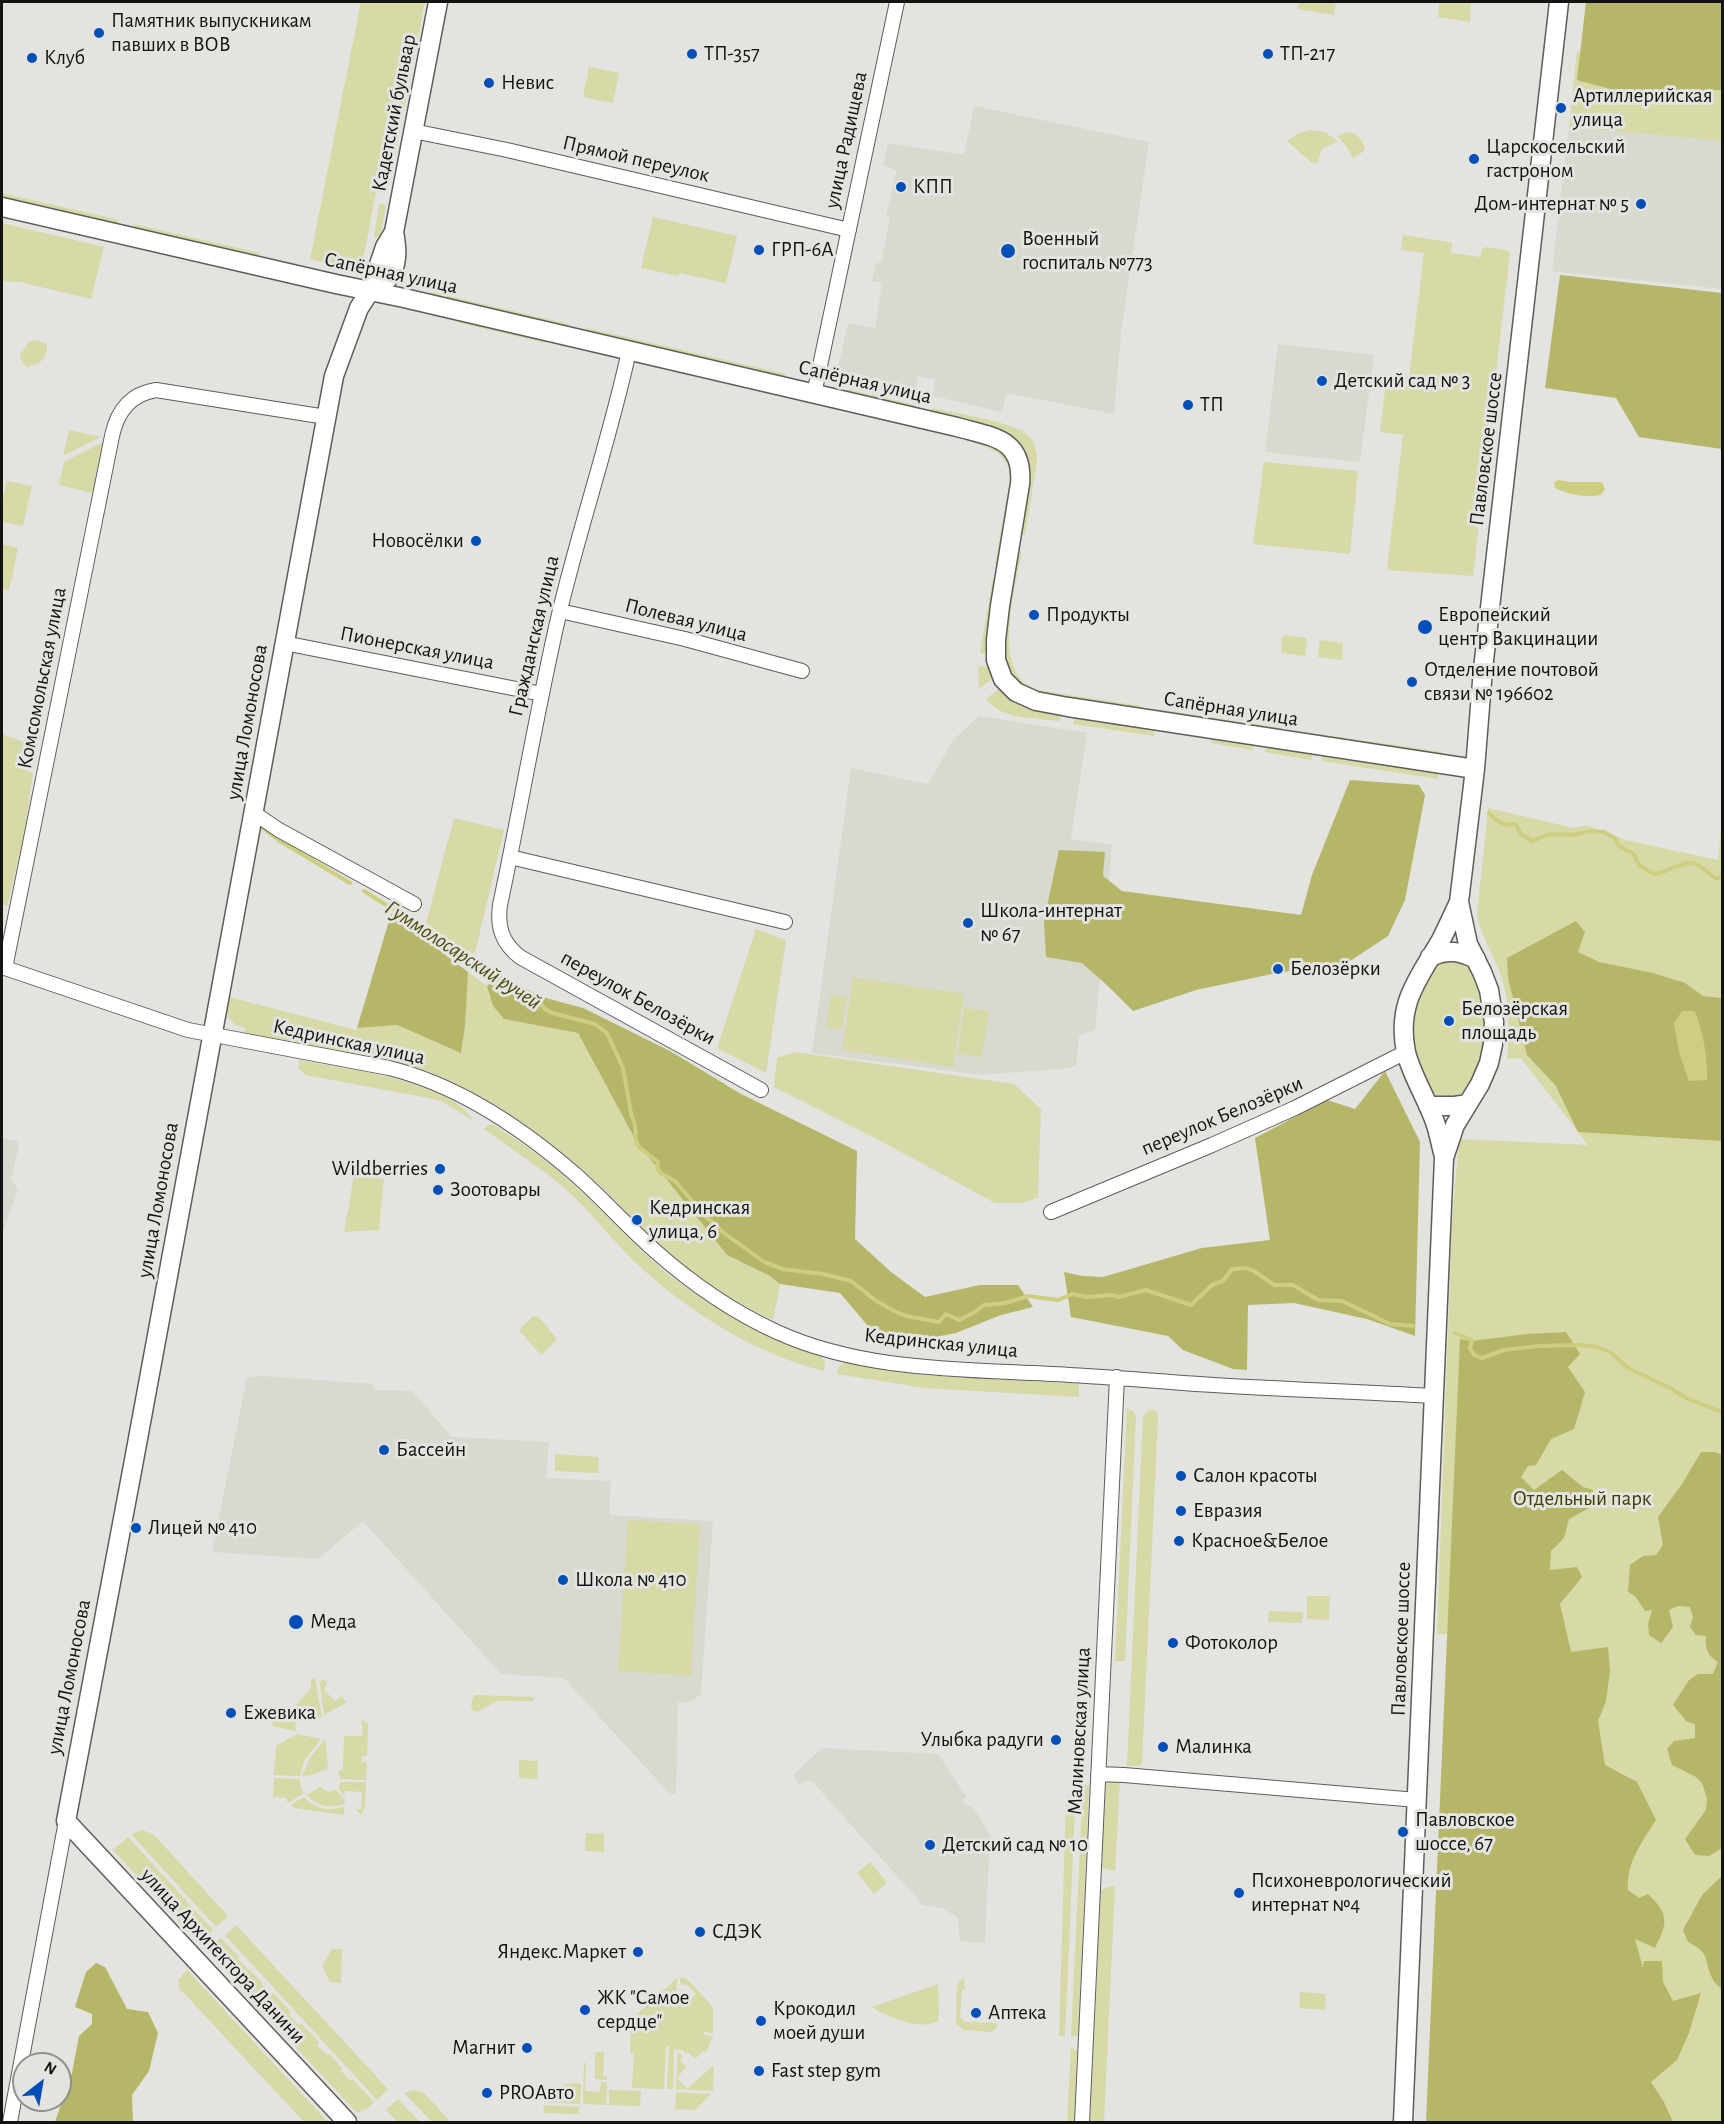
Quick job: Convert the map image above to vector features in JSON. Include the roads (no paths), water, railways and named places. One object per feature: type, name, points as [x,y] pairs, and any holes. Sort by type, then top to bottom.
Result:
[{"type":"street","name":"Кадетский бульвар","points":[[370,291],[387,280],[393,269],[398,250],[394,232],[438,2]]},
{"type":"street","name":"улица Радищева","points":[[814,394],[897,2]]},
{"type":"street","name":"Павловское шоссе","points":[[1476,959],[1464,932],[1459,902],[1475,769],[1483,669],[1559,2]]},
{"type":"street","name":"Прямой переулок","points":[[413,131],[507,150],[849,230]]},
{"type":"street","name":"Сапёрная улица","points":[[2,207],[957,427],[995,438],[1013,448],[1021,469],[1000,606],[996,651],[999,670],[1004,679],[1009,686],[1024,697],[1068,707],[1475,769]]},
{"type":"street","name":"улица Ломоносова","points":[[10,2122],[326,417],[338,362],[359,309],[370,291]]},
{"type":"street","name":"Гражданская улица","points":[[501,934],[499,913],[560,611],[585,510],[615,411],[629,351]]},
{"type":"street","name":"Комсомольская улица","points":[[3,969],[117,419],[130,401],[140,394],[156,390],[326,417]]},
{"type":"street","name":"Полевая улица","points":[[560,611],[686,639],[802,671]]},
{"type":"street","name":"Пионерская улица","points":[[284,643],[542,694]]},
{"type":"street","points":[[254,813],[279,830],[414,904]]},
{"type":"street","points":[[510,857],[785,922]]},
{"type":"street","name":"Павловское шоссе","points":[[1430,957],[1459,902]]},
{"type":"street","name":"переулок Белозёрки","points":[[501,934],[511,949],[525,959],[761,1090]]},
{"type":"street","points":[[1452,951],[1476,959],[1489,990],[1492,1004],[1493,1044],[1489,1063],[1468,1104],[1428,1106],[1406,1052],[1405,1020],[1408,1000],[1414,982],[1430,957],[1441,952],[1452,951]]},
{"type":"street","name":"Кедринская улица","points":[[3,969],[188,1030],[389,1068],[410,1073],[448,1089],[507,1123],[555,1157],[683,1275],[758,1322],[806,1343],[866,1359],[922,1367],[1434,1396]]},
{"type":"street","name":"переулок Белозёрки","points":[[1052,1212],[1296,1108],[1406,1052]]},
{"type":"street","name":"Павловское шоссе","points":[[1444,1158],[1455,1125],[1468,1104]]},
{"type":"street","name":"Павловское шоссе","points":[[1403,2122],[1444,1158],[1436,1124],[1428,1106]]},
{"type":"street","name":"Малиновская улица","points":[[1082,2122],[1117,1377]]},
{"type":"street","points":[[1098,1774],[1124,1774],[1417,1800]]},
{"type":"street","name":"улица Архитектора Данини","points":[[66,1821],[347,2122]]},
{"type":"waterway","points":[[1489,813],[1501,823],[1515,824],[1521,834],[1532,841],[1550,834],[1573,835],[1590,831],[1604,832],[1615,838],[1621,848],[1633,853],[1639,865],[1654,874],[1691,863],[1716,878],[1722,877]]},
{"type":"waterway","name":"Гуммолосарский ручей","points":[[261,827],[350,883]]},
{"type":"waterway","name":"Гуммолосарский ручей","points":[[364,891],[434,935],[503,986],[536,998],[545,1009],[552,1013],[595,1024],[607,1033],[623,1068],[639,1147],[658,1162],[657,1167],[660,1173],[675,1181],[705,1216],[764,1262],[783,1269],[823,1274],[851,1281],[875,1300],[894,1311],[906,1316],[939,1322],[946,1314],[959,1320],[984,1305],[1005,1303],[1029,1296],[1058,1300],[1072,1294],[1087,1297],[1111,1295],[1119,1297],[1146,1290],[1191,1305],[1212,1285],[1223,1281],[1232,1269],[1246,1268],[1274,1285],[1293,1285],[1318,1300],[1342,1301],[1390,1324],[1413,1326]]},
{"type":"waterway","name":"Гуммолосарский ручей","points":[[1455,1333],[1472,1340],[1470,1348],[1474,1355],[1482,1358],[1504,1350],[1539,1346],[1598,1347],[1610,1352],[1628,1368],[1686,1398],[1722,1412]]},
{"type":"place","name":"Памятник выпускникам павших в ВОВ","points":[[99,33]]},
{"type":"place","name":"ТП-357","points":[[692,54]]},
{"type":"place","name":"ТП-217","points":[[1268,54]]},
{"type":"place","name":"Клуб","points":[[32,58]]},
{"type":"place","name":"Невис","points":[[489,83]]},
{"type":"place","name":"Артиллерийская улица","points":[[1561,108]]},
{"type":"place","name":"Царскосельский гастроном","points":[[1474,159]]},
{"type":"place","name":"КПП","points":[[901,187]]},
{"type":"place","name":"Дом-интернат № 5","points":[[1641,204]]},
{"type":"place","name":"ГРП-6А","points":[[759,250]]},
{"type":"place","name":"Военный госпиталь №773","points":[[1008,251]]},
{"type":"place","name":"Детский сад № 3","points":[[1322,381]]},
{"type":"place","name":"ТП","points":[[1188,405]]},
{"type":"place","name":"Новосёлки","points":[[476,541]]},
{"type":"place","name":"Продукты","points":[[1034,615]]},
{"type":"place","name":"Европейский центр Вакцинации","points":[[1425,627]]},
{"type":"place","name":"Отделение почтовой связи № 196602","points":[[1412,682]]},
{"type":"place","name":"Школа-интернат № 67","points":[[968,923]]},
{"type":"place","name":"Белозёрки","points":[[1278,969]]},
{"type":"place","name":"Белозёрская площадь","points":[[1449,1021]]},
{"type":"place","name":"Wildberries","points":[[440,1169]]},
{"type":"place","name":"Зоотовары","points":[[438,1190]]},
{"type":"place","name":"Кедринская улица, 6","points":[[637,1220]]},
{"type":"place","name":"Бассейн","points":[[384,1450]]},
{"type":"place","name":"Салон красоты","points":[[1181,1476]]},
{"type":"place","name":"Евразия","points":[[1181,1511]]},
{"type":"place","name":"Лицей № 410","points":[[136,1528]]},
{"type":"place","name":"Красное&Белое","points":[[1179,1541]]},
{"type":"place","name":"Школа № 410","points":[[563,1580]]},
{"type":"place","name":"Меда","points":[[296,1622]]},
{"type":"place","name":"Фотоколор","points":[[1173,1643]]},
{"type":"place","name":"Ежевика","points":[[231,1713]]},
{"type":"place","name":"Улыбка радуги","points":[[1056,1740]]},
{"type":"place","name":"Малинка","points":[[1163,1747]]},
{"type":"place","name":"Павловское шоссе, 67","points":[[1403,1832]]},
{"type":"place","name":"Детский сад № 10","points":[[930,1845]]},
{"type":"place","name":"Психоневрологический интернат №4","points":[[1239,1893]]},
{"type":"place","name":"СДЭК","points":[[700,1932]]},
{"type":"place","name":"Яндекс.Маркет","points":[[638,1952]]},
{"type":"place","name":"ЖК \"Самое сердце\"","points":[[585,2010]]},
{"type":"place","name":"Аптека","points":[[976,2013]]},
{"type":"place","name":"Крокодил моей души","points":[[761,2021]]},
{"type":"place","name":"Магнит","points":[[527,2048]]},
{"type":"place","name":"Fast step gym","points":[[759,2071]]},
{"type":"place","name":"PROАвто","points":[[487,2093]]},
{"type":"park label","name":"Отдельный парк","points":[[1582,1499]]}]
